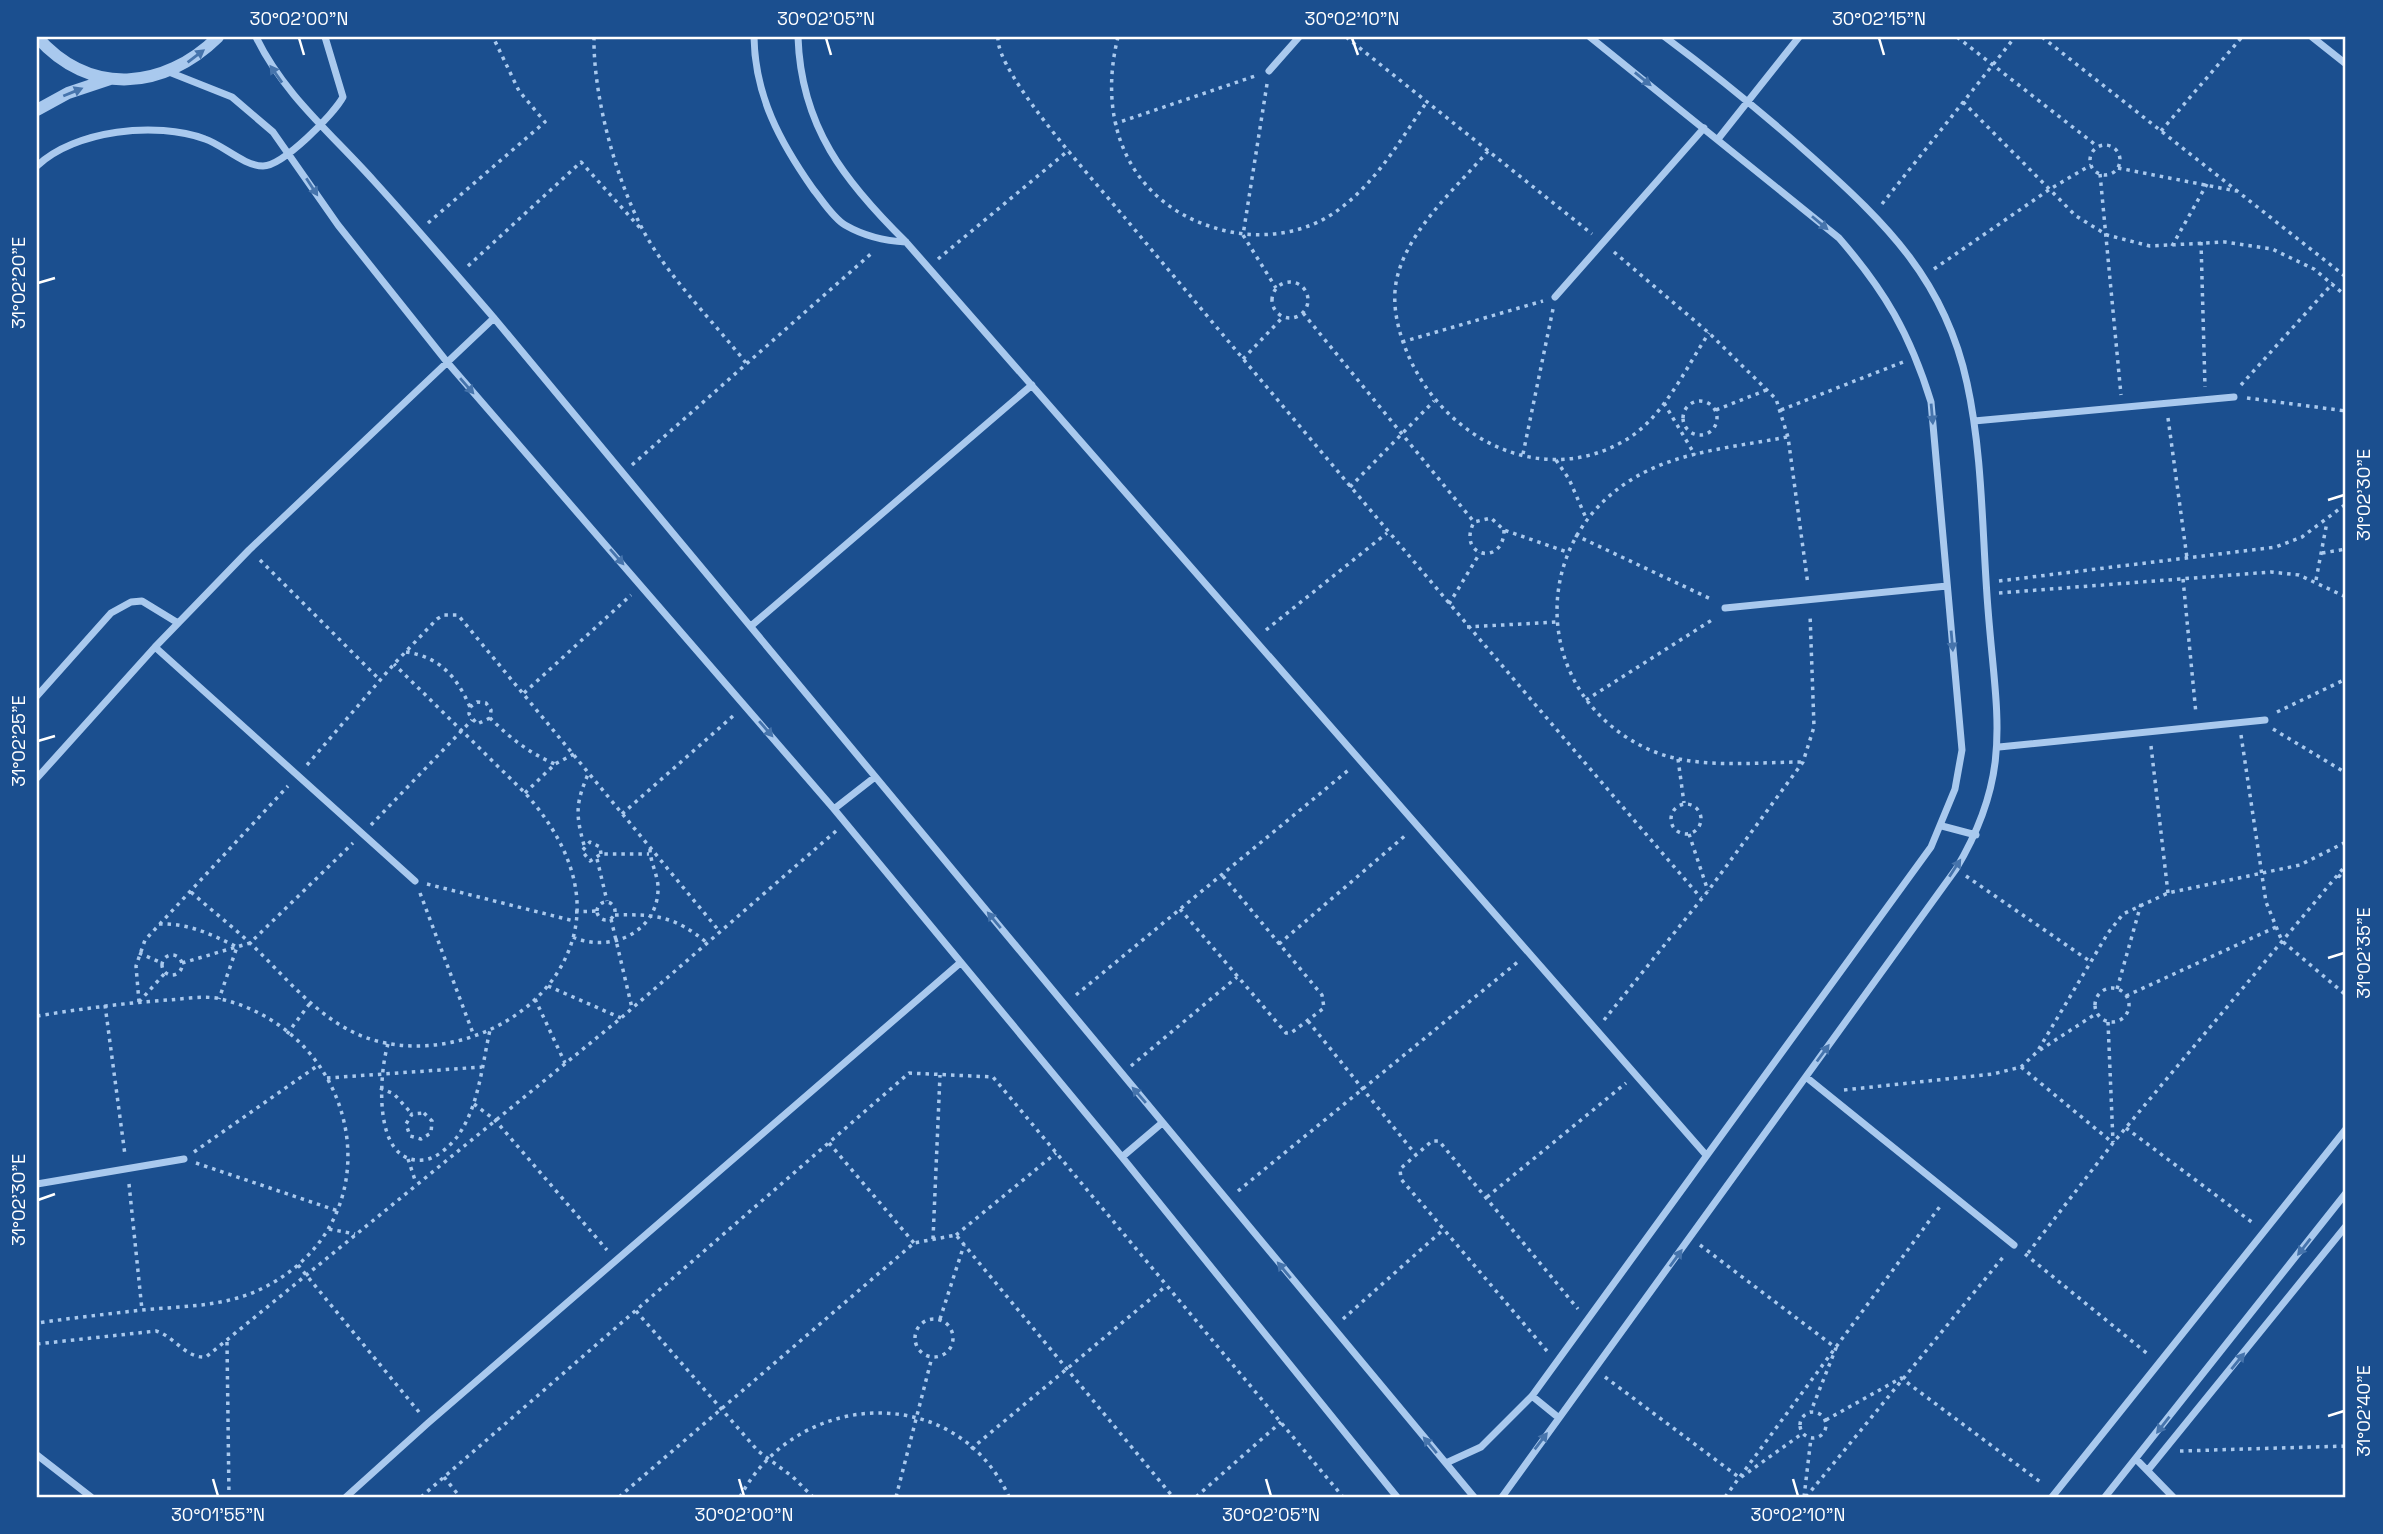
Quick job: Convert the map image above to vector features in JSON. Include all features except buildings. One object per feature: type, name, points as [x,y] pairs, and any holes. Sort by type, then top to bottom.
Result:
[{"type":"street","points":[[37,37],[59,58],[76,68],[112,79]]},
{"type":"street","points":[[37,110],[68,93],[112,79],[150,77],[169,72],[202,53],[218,37]]},
{"type":"street","points":[[257,37],[278,76],[494,318],[1474,1497]]},
{"type":"street","points":[[37,166],[53,153],[75,142],[132,131],[185,134],[204,138],[255,165],[266,166],[289,153],[319,125],[343,97],[325,37]]},
{"type":"street","points":[[754,37],[757,75],[766,107],[780,139],[820,197],[843,224],[885,241],[906,242]]},
{"type":"street","points":[[799,37],[807,98],[821,137],[842,173],[929,267],[1706,1155]]},
{"type":"street","points":[[1269,71],[1299,37]]},
{"type":"street","points":[[1446,1463],[1481,1447],[1532,1396],[1931,848],[1955,789],[1962,750],[1931,402],[1917,356],[1897,313],[1870,274],[1839,238],[1590,37]]},
{"type":"street","points":[[1502,1497],[1956,869],[1976,835],[1992,787],[1999,747],[1974,421],[1957,346],[1924,276],[1875,214],[1749,100],[1665,37]]},
{"type":"street","points":[[1718,139],[1799,37]]},
{"type":"street","points":[[2312,37],[2346,64]]},
{"type":"street","points":[[169,72],[232,97],[255,113],[289,153],[338,225],[447,362],[834,809],[1122,1157],[1396,1497]]},
{"type":"street","points":[[1555,297],[1704,128]]},
{"type":"street","points":[[37,778],[155,647],[249,550],[494,318]]},
{"type":"street","points":[[751,626],[1032,385]]},
{"type":"street","points":[[1974,421],[2232,397]]},
{"type":"street","points":[[1728,608],[1947,586]]},
{"type":"street","points":[[37,696],[119,607],[142,601],[178,623]]},
{"type":"street","points":[[155,647],[415,881]]},
{"type":"street","points":[[1999,747],[2262,720]]},
{"type":"street","points":[[834,809],[875,777]]},
{"type":"street","points":[[1942,826],[1976,835]]},
{"type":"street","points":[[346,1497],[960,962]]},
{"type":"street","points":[[1806,1077],[2014,1245]]},
{"type":"street","points":[[1122,1157],[1162,1123]]},
{"type":"street","points":[[2053,1495],[2346,1129]]},
{"type":"street","points":[[37,1184],[184,1159]]},
{"type":"street","points":[[2105,1497],[2346,1193]]},
{"type":"street","points":[[2148,1470],[2346,1226]]},
{"type":"street","points":[[1532,1396],[1559,1418]]},
{"type":"street","points":[[37,1455],[91,1497]]},
{"type":"street","points":[[2136,1459],[2173,1497]]},
{"type":"path","points":[[418,232],[545,122],[519,91],[493,37]]},
{"type":"path","points":[[594,37],[594,55],[613,149],[625,190],[645,234]]},
{"type":"path","points":[[998,37],[1008,71],[1069,150],[1387,533],[1701,898]]},
{"type":"path","points":[[1118,37],[1111,64],[1109,94],[1114,124],[1133,169],[1167,204],[1210,228],[1243,234],[1270,235],[1297,230],[1322,220],[1366,187],[1426,103]]},
{"type":"path","points":[[1346,37],[1602,243],[1709,333],[1769,388],[1781,410],[1788,437],[1810,600],[1814,727],[1802,762],[1708,891],[1597,1030]]},
{"type":"path","points":[[1957,37],[2097,146],[2110,145],[2119,154],[2118,168]]},
{"type":"path","points":[[1875,214],[2015,37]]},
{"type":"path","points":[[2042,37],[2346,277]]},
{"type":"path","points":[[2161,131],[2242,37]]},
{"type":"path","points":[[1114,124],[1269,71],[1243,234],[1276,288]]},
{"type":"path","points":[[1963,102],[2076,216],[2107,235],[2150,246],[2172,247],[2201,242],[2249,244],[2272,249],[2294,257],[2333,283],[2346,296]]},
{"type":"path","points":[[2097,146],[2091,155],[2091,165],[2099,174],[2107,235],[2122,407]]},
{"type":"path","points":[[929,267],[1069,150]]},
{"type":"path","points":[[1488,151],[1417,236],[1405,255],[1397,276],[1394,300],[1402,342],[1417,374],[1434,401],[1476,437],[1496,447],[1556,460],[1595,453],[1625,441],[1650,421],[1709,333]]},
{"type":"path","points":[[457,275],[581,162],[645,234],[746,363]]},
{"type":"path","points":[[1924,276],[2049,189],[2091,165]]},
{"type":"path","points":[[2099,174],[2110,174],[2118,168],[2238,192]]},
{"type":"path","points":[[2172,247],[2207,184]]},
{"type":"path","points":[[623,473],[885,241]]},
{"type":"path","points":[[2201,242],[2206,400]]},
{"type":"path","points":[[1293,282],[1302,286],[1307,295],[1303,313],[1294,317],[1283,317],[1275,310],[1272,299],[1276,288],[1293,282]]},
{"type":"path","points":[[2232,397],[2333,283]]},
{"type":"path","points":[[1402,342],[1555,297],[1523,454]]},
{"type":"path","points":[[1303,313],[1474,522]]},
{"type":"path","points":[[1243,359],[1283,317]]},
{"type":"path","points":[[1781,410],[1917,356]]},
{"type":"path","points":[[1716,410],[1769,388]]},
{"type":"path","points":[[2232,397],[2346,411]]},
{"type":"path","points":[[1350,487],[1434,401]]},
{"type":"path","points":[[1704,401],[1716,410],[1718,417],[1711,431],[1697,435],[1685,426],[1683,418],[1689,404],[1704,401]]},
{"type":"path","points":[[1664,402],[1695,455]]},
{"type":"path","points":[[2166,404],[2187,558]]},
{"type":"path","points":[[1788,437],[1695,455],[1654,467],[1600,502],[1586,518],[1567,552],[1556,598],[1557,622],[1562,649],[1572,676],[1587,700],[1627,738],[1678,759],[1802,762]]},
{"type":"path","points":[[1556,460],[1569,479],[1586,518]]},
{"type":"path","points":[[1986,583],[2276,547],[2327,522],[2346,504]]},
{"type":"path","points":[[1504,530],[1504,541],[1499,549],[1489,554],[1480,553],[1470,545],[1468,533],[1474,522],[1491,518],[1504,530],[1567,552]]},
{"type":"path","points":[[2316,580],[2327,522]]},
{"type":"path","points":[[1255,639],[1387,533]]},
{"type":"path","points":[[1575,535],[1728,608]]},
{"type":"path","points":[[2322,553],[2346,549]]},
{"type":"path","points":[[249,550],[380,680]]},
{"type":"path","points":[[1449,604],[1480,553]]},
{"type":"path","points":[[1987,593],[2271,572],[2316,580],[2346,597]]},
{"type":"path","points":[[2183,578],[2197,727]]},
{"type":"path","points":[[524,693],[642,585]]},
{"type":"path","points":[[1587,700],[1728,608]]},
{"type":"path","points":[[139,1002],[134,979],[139,953],[157,924],[191,892],[298,775],[394,664],[444,615],[458,615],[589,772],[650,851],[720,932]]},
{"type":"path","points":[[1467,626],[1557,622]]},
{"type":"path","points":[[406,652],[425,655],[445,668],[461,685],[470,707],[469,714],[477,724],[490,718]]},
{"type":"path","points":[[191,892],[342,1027],[388,1044],[440,1045],[474,1037],[490,1030],[535,999],[548,986],[573,937],[575,921],[574,884],[564,848],[545,815],[525,793],[394,664]]},
{"type":"path","points":[[2262,720],[2346,679]]},
{"type":"path","points":[[470,707],[477,702],[486,703],[491,710],[490,718]]},
{"type":"path","points":[[622,814],[745,705]]},
{"type":"path","points":[[490,718],[520,746],[555,764]]},
{"type":"path","points":[[2262,720],[2346,773]]},
{"type":"path","points":[[2239,722],[2266,902],[2283,941],[2346,995]]},
{"type":"path","points":[[2150,732],[2168,893]]},
{"type":"path","points":[[525,793],[555,764],[574,754]]},
{"type":"path","points":[[1678,759],[1684,803]]},
{"type":"path","points":[[1064,1005],[1361,760]]},
{"type":"path","points":[[589,772],[577,800],[584,858],[590,861],[601,854],[650,851]]},
{"type":"path","points":[[1684,803],[1692,804],[1702,816],[1697,831],[1689,834],[1678,832],[1671,821],[1674,810],[1684,803]]},
{"type":"path","points":[[37,1344],[156,1331],[200,1358],[206,1357],[632,1008],[845,823]]},
{"type":"path","points":[[1279,944],[1417,825]]},
{"type":"path","points":[[1689,834],[1708,891]]},
{"type":"path","points":[[2037,1052],[2123,914],[2168,893],[2260,876],[2300,865],[2346,842]]},
{"type":"path","points":[[584,845],[596,843],[601,854]]},
{"type":"path","points":[[573,937],[589,944],[616,942],[635,933],[653,915],[659,880],[650,851]]},
{"type":"path","points":[[597,859],[608,902]]},
{"type":"path","points":[[2026,1255],[2113,1143],[2346,865]]},
{"type":"path","points":[[1956,869],[2091,962]]},
{"type":"path","points":[[1180,909],[1286,1033],[1291,1033],[1324,1008],[1322,995],[1222,874]]},
{"type":"path","points":[[2338,875],[2346,881]]},
{"type":"path","points":[[415,881],[575,921]]},
{"type":"path","points":[[415,881],[474,1037]]},
{"type":"path","points":[[597,911],[602,902],[608,902],[613,904],[615,915]]},
{"type":"path","points":[[2117,989],[2141,904]]},
{"type":"path","points":[[575,912],[597,911]]},
{"type":"path","points":[[597,911],[602,920],[611,919],[615,915],[653,915],[691,929],[707,943]]},
{"type":"path","points":[[611,919],[632,1008]]},
{"type":"path","points":[[157,924],[177,923],[208,932],[237,947]]},
{"type":"path","points":[[2126,996],[2276,927]]},
{"type":"path","points":[[182,963],[250,943]]},
{"type":"path","points":[[219,999],[237,947]]},
{"type":"path","points":[[139,953],[162,963],[165,973]]},
{"type":"path","points":[[1226,1201],[1529,953]]},
{"type":"path","points":[[162,963],[169,956],[175,956],[182,963]]},
{"type":"path","points":[[165,973],[175,976],[180,973],[182,963]]},
{"type":"path","points":[[139,1002],[165,973]]},
{"type":"path","points":[[1121,1074],[1237,977]]},
{"type":"path","points":[[548,986],[621,1017]]},
{"type":"path","points":[[2107,988],[2117,989],[2126,996],[2129,1005],[2126,1015],[2118,1021],[2108,1022],[2096,1013],[2095,1003],[2099,994],[2107,988]]},
{"type":"path","points":[[37,1016],[139,1002],[219,999],[256,1013],[287,1034],[327,1078],[344,1114],[350,1153],[349,1173],[330,1229],[298,1265],[260,1290],[223,1303],[37,1322]]},
{"type":"path","points":[[535,999],[565,1063]]},
{"type":"path","points":[[287,1034],[311,1002]]},
{"type":"path","points":[[1826,1093],[1993,1074],[2021,1068],[2037,1052],[2096,1013]]},
{"type":"path","points":[[1308,1021],[1417,1155]]},
{"type":"path","points":[[2108,1022],[2113,1143]]},
{"type":"path","points":[[408,1159],[429,1159],[447,1148],[464,1127],[474,1104],[490,1030]]},
{"type":"path","points":[[388,1044],[380,1088],[388,1134],[393,1145],[408,1159],[417,1184]]},
{"type":"path","points":[[184,1159],[317,1065]]},
{"type":"path","points":[[327,1078],[482,1067]]},
{"type":"path","points":[[2021,1068],[2113,1143]]},
{"type":"path","points":[[421,1497],[909,1073],[993,1077],[1343,1497]]},
{"type":"path","points":[[933,1239],[940,1075]]},
{"type":"path","points":[[1487,1197],[1636,1075]]},
{"type":"path","points":[[380,1088],[406,1103],[412,1114]]},
{"type":"path","points":[[474,1104],[495,1120],[615,1260]]},
{"type":"path","points":[[424,1113],[432,1121],[431,1133],[421,1139],[410,1136],[406,1124],[412,1114],[424,1113]]},
{"type":"path","points":[[2126,1128],[2264,1232]]},
{"type":"path","points":[[1555,1361],[1399,1174],[1400,1169],[1432,1141],[1439,1141],[1586,1319]]},
{"type":"path","points":[[829,1143],[914,1242]]},
{"type":"path","points":[[619,1497],[914,1242],[956,1236],[1056,1153]]},
{"type":"path","points":[[184,1159],[338,1211]]},
{"type":"path","points":[[1725,1497],[1951,1192]]},
{"type":"path","points":[[330,1229],[355,1234]]},
{"type":"path","points":[[1333,1328],[1444,1229]]},
{"type":"path","points":[[956,1236],[1173,1497]]},
{"type":"path","points":[[1690,1238],[1836,1348]]},
{"type":"path","points":[[940,1320],[964,1245]]},
{"type":"path","points":[[1805,1497],[2014,1245],[2159,1363]]},
{"type":"path","points":[[298,1265],[428,1423]]},
{"type":"path","points":[[971,1449],[1166,1286]]},
{"type":"path","points":[[636,1311],[766,1458],[793,1477],[813,1497]]},
{"type":"path","points":[[940,1320],[951,1330],[952,1345],[941,1356],[932,1357],[919,1349],[916,1334],[924,1321],[940,1320]]},
{"type":"path","points":[[227,1340],[229,1497]]},
{"type":"path","points":[[1811,1411],[1820,1413],[1826,1420],[1826,1430],[1820,1437],[1811,1438],[1803,1433],[1800,1425],[1803,1416],[1811,1411],[1836,1348]]},
{"type":"path","points":[[896,1497],[932,1357]]},
{"type":"path","points":[[1595,1369],[1740,1478]]},
{"type":"path","points":[[1826,1420],[1901,1378]]},
{"type":"path","points":[[1901,1378],[2053,1495]]},
{"type":"path","points":[[740,1497],[766,1458],[793,1436],[844,1417],[883,1412],[916,1418],[941,1427],[971,1449],[996,1474],[1009,1497]]},
{"type":"path","points":[[1196,1497],[1281,1422]]},
{"type":"path","points":[[1740,1478],[1803,1433]]},
{"type":"path","points":[[1805,1497],[1811,1438]]},
{"type":"path","points":[[2166,1451],[2346,1446]]},
{"type":"path","points":[[444,1477],[460,1497]]}]
